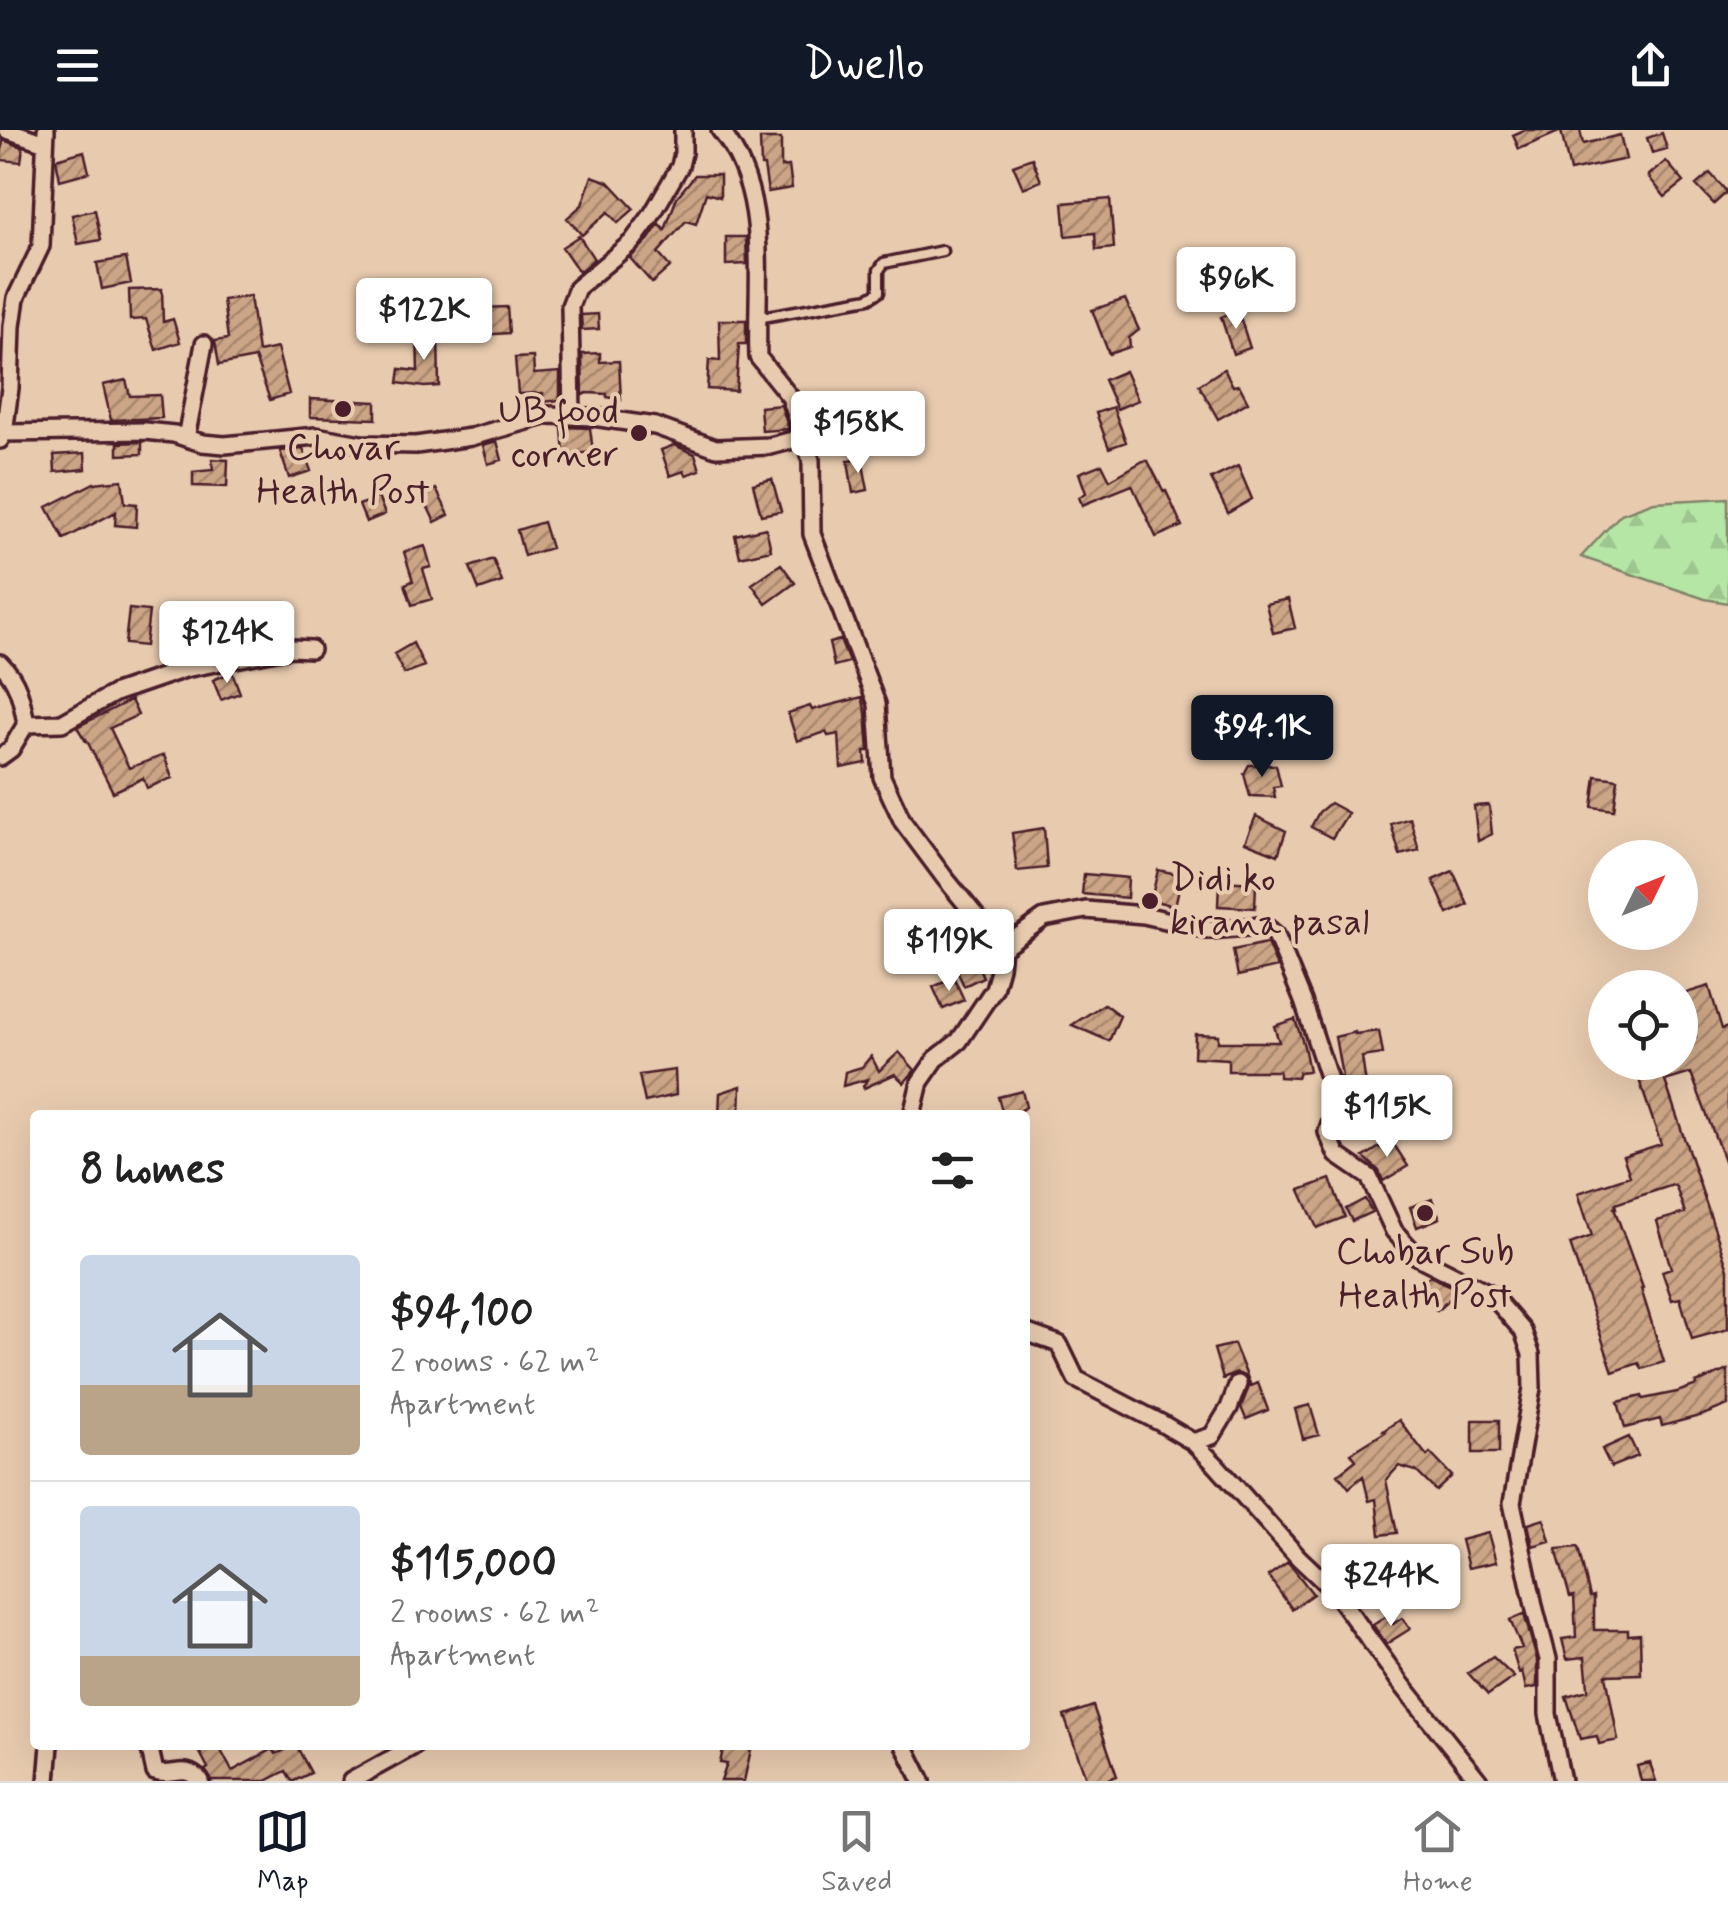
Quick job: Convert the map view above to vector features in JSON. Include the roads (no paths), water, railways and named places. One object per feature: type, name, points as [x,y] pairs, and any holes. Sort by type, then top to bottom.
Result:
[{"type":"street","points":[[7,130],[46,136],[40,246],[16,298],[10,388],[2,436],[145,432],[225,445],[316,436],[361,444],[416,445],[471,437],[550,415],[655,426],[716,448],[770,446],[804,437]]},
{"type":"street","points":[[572,416],[570,306],[577,288],[632,242],[651,216],[680,166],[683,130]]},
{"type":"street","points":[[720,130],[734,148],[753,200],[759,261],[758,357],[790,396],[811,460],[812,534],[877,704],[882,777],[903,822],[1002,948],[994,989],[959,1040],[936,1059],[920,1082],[913,1110]]},
{"type":"street","points":[[186,438],[204,344]]},
{"type":"street","points":[[26,724],[62,723],[115,693],[184,670],[292,648],[312,649]]},
{"type":"street","points":[[0,664],[12,674],[26,724],[11,749],[0,757]]},
{"type":"street","points":[[1002,948],[1044,918],[1086,910],[1144,915],[1209,930],[1260,926],[1276,934],[1337,1104],[1327,1132],[1338,1156],[1369,1177],[1394,1231],[1418,1257],[1491,1294],[1523,1331],[1530,1354],[1532,1388],[1512,1503],[1548,1660],[1548,1714],[1562,1781]]},
{"type":"street","points":[[1030,1334],[1059,1344],[1076,1379],[1193,1442],[1216,1464],[1299,1558],[1335,1592],[1479,1781]]},
{"type":"street","points":[[1193,1442],[1212,1436],[1238,1384]]},
{"type":"street","points":[[47,1781],[50,1750]]},
{"type":"street","points":[[150,1750],[154,1772],[163,1775],[186,1770],[201,1781]]},
{"type":"street","points":[[350,1781],[407,1750]]},
{"type":"street","points":[[906,1750],[922,1781]]},
{"type":"lane","points":[[757,318],[869,298],[879,292],[879,270],[884,264],[942,251]]},
{"type":"place","name":"Chovar Health Post","points":[[343,409]]},
{"type":"place","name":"UB food corner","points":[[639,433]]},
{"type":"place","name":"Didi ko kirana pasal","points":[[1150,901]]},
{"type":"place","name":"Chobar Sub Health Post","points":[[1425,1213]]}]
